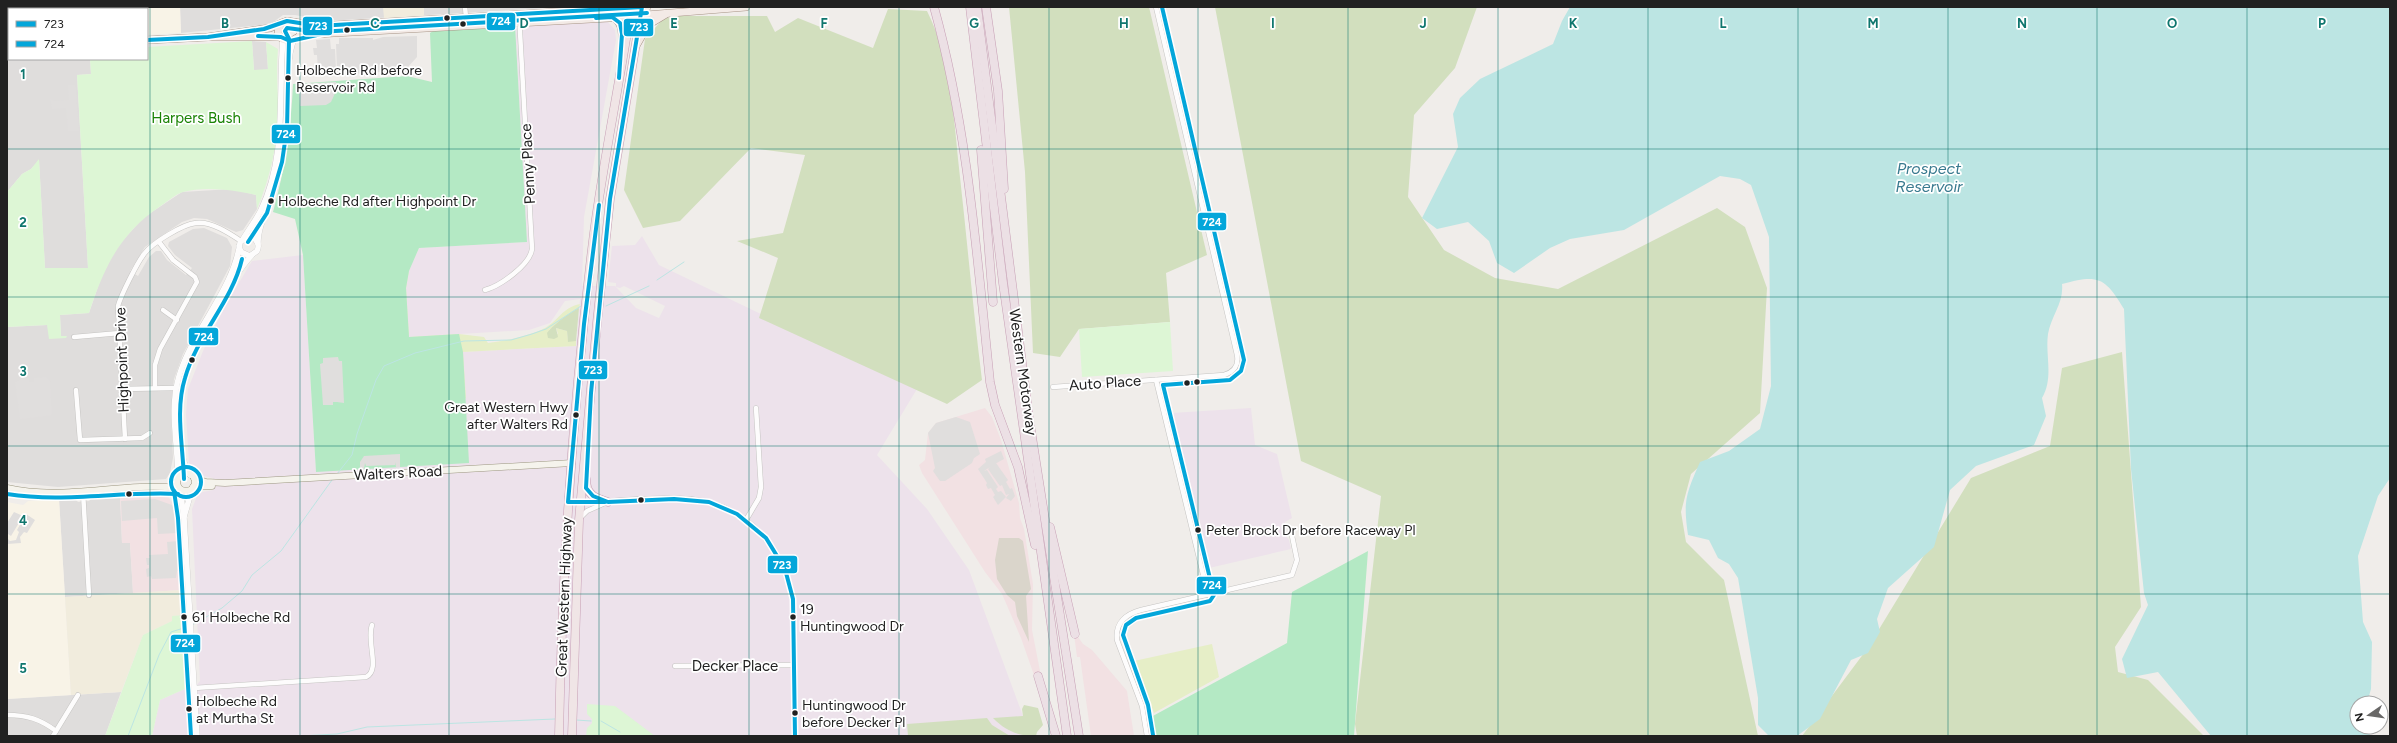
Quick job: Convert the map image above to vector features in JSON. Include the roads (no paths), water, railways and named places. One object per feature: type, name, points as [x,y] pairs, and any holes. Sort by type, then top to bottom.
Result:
[{"type":"highway","points":[[928,7],[939,24]]},
{"type":"highway","points":[[934,7],[956,99],[964,149],[990,382],[998,411],[1018,467],[1049,606]]},
{"type":"highway","name":"Western Motorway","points":[[970,7],[1004,290],[1067,736]]},
{"type":"highway","name":"Western Motorway","points":[[976,7],[1008,257],[1042,502],[1079,736]]},
{"type":"highway","points":[[986,7],[999,107],[1008,257]]},
{"type":"highway","name":"Great Western Highway","points":[[559,736],[563,581],[568,502],[595,231],[630,10]]},
{"type":"highway","name":"Great Western Highway","points":[[572,736],[579,520],[590,393],[610,199],[641,10]]},
{"type":"highway","points":[[976,65],[977,103],[993,302]]},
{"type":"highway","points":[[590,393],[586,485],[590,494],[608,502]]},
{"type":"highway","points":[[1042,502],[1056,546],[1075,634]]},
{"type":"highway","points":[[1038,676],[1056,736]]},
{"type":"main road","points":[[641,10],[647,7]]},
{"type":"main road","points":[[148,40],[208,37],[295,39],[315,34],[630,10],[670,12],[746,7]]},
{"type":"main road","points":[[612,18],[630,10]]},
{"type":"main road","points":[[635,49],[648,25],[670,12]]},
{"type":"main road","points":[[208,37],[270,28],[287,21],[318,26],[466,18],[612,18],[618,20],[622,30],[621,66]]},
{"type":"main road","points":[[282,23],[279,32],[282,38]]},
{"type":"main road","points":[[295,39],[299,28],[296,23]]},
{"type":"main road","name":"Walters Road","points":[[179,489],[225,483],[572,463]]},
{"type":"main road","points":[[157,487],[177,480],[182,475],[192,477],[192,488]]},
{"type":"main road","name":"Walters Road","points":[[192,477],[201,481],[225,483]]},
{"type":"main road","points":[[7,488],[38,493],[83,492],[157,487],[179,489],[177,480]]},
{"type":"street","points":[[465,7],[466,18]]},
{"type":"street","name":"Auto Place","points":[[1053,386],[1228,374],[1236,367],[1238,360],[1156,7]]},
{"type":"street","name":"Penny Place","points":[[485,290],[500,284],[526,262],[532,249],[520,18]]},
{"type":"street","points":[[177,480],[174,412],[175,388],[185,359],[235,264],[241,242],[260,211],[276,161],[281,128],[282,38]]},
{"type":"street","points":[[192,477],[183,461],[180,430],[183,382],[196,349],[227,291],[240,270],[257,251],[260,230],[276,185],[283,152],[286,118],[287,65],[295,39]]},
{"type":"street","name":"Highpoint Drive","points":[[126,438],[118,306],[121,297],[144,253],[183,226],[197,223],[209,225],[241,242]]},
{"type":"street","points":[[241,242],[254,238],[258,245]]},
{"type":"street","points":[[155,387],[155,365],[158,353],[196,285],[196,279],[173,260],[159,242]]},
{"type":"street","points":[[241,242],[244,254],[253,255]]},
{"type":"street","points":[[163,310],[177,320]]},
{"type":"street","points":[[74,337],[120,333]]},
{"type":"street","points":[[1156,380],[1208,595]]},
{"type":"street","points":[[122,389],[155,387],[175,388]]},
{"type":"street","points":[[76,390],[80,440],[142,438],[150,433]]},
{"type":"street","points":[[746,520],[759,498],[761,487],[756,408]]},
{"type":"street","points":[[184,517],[192,488]]},
{"type":"street","points":[[179,489],[184,517],[196,736]]},
{"type":"street","points":[[83,492],[89,595]]},
{"type":"street","points":[[568,502],[674,499],[698,500],[727,509],[746,520],[771,544],[782,562],[790,583],[794,608],[795,736]]},
{"type":"street","points":[[579,520],[587,511],[608,502]]},
{"type":"street","points":[[1147,736],[1142,706],[1117,640],[1119,625],[1133,612],[1292,575],[1297,560],[1291,531]]},
{"type":"street","points":[[194,688],[366,677],[372,673],[374,668],[369,639],[372,625]]},
{"type":"street","name":"Decker Place","points":[[675,666],[794,665]]},
{"type":"street","points":[[53,736],[78,695]]},
{"type":"street","points":[[7,715],[28,716],[44,722],[56,731]]},
{"type":"water","name":"Prospect Reservoir","points":[[1570,7],[2390,7],[2390,478],[2378,496],[2358,556],[2363,622],[2372,642],[2371,689],[2369,695],[2349,695],[2349,735],[2370,736],[2211,736],[2158,672],[2127,678],[2122,659],[2148,605],[2144,593],[2131,469],[2124,309],[2106,284],[2092,279],[2084,279],[2062,284],[2061,297],[2050,327],[2047,342],[2048,382],[2042,398],[2046,416],[2034,445],[1976,466],[1950,490],[1934,547],[1888,588],[1877,619],[1880,632],[1868,653],[1851,660],[1820,719],[1797,736],[1769,736],[1758,725],[1758,698],[1738,578],[1729,564],[1718,558],[1709,540],[1688,535],[1686,514],[1689,490],[1700,462],[1729,451],[1760,429],[1771,386],[1769,237],[1751,185],[1740,179],[1720,176],[1624,230],[1570,239],[1550,248],[1514,273],[1497,263],[1489,241],[1468,222],[1437,229],[1422,218],[1458,147],[1453,114],[1460,98],[1480,79],[1553,44],[1562,21]]},
{"type":"waterway","points":[[657,280],[684,262]]},
{"type":"waterway","points":[[606,306],[649,286]]},
{"type":"waterway","points":[[337,474],[352,455],[357,434],[376,380],[384,366],[415,353],[464,341],[511,340],[532,334],[546,329],[581,306]]},
{"type":"waterway","points":[[192,625],[222,608],[242,591],[252,575],[281,551],[332,480]]},
{"type":"waterway","points":[[128,736],[159,655],[171,632],[187,627]]},
{"type":"waterway","points":[[300,736],[337,734],[367,727],[555,719]]},
{"type":"waterway","points":[[576,720],[591,721]]},
{"type":"waterway","points":[[601,721],[620,732]]},
{"type":"place","name":"Holbeche Rd before Reservoir Rd","points":[[288,78]]},
{"type":"place","name":"Holbeche Rd after Highpoint Dr","points":[[271,201]]},
{"type":"place","name":"Great Western Hwy after Walters Rd","points":[[576,415]]},
{"type":"place","name":"Peter Brock Dr before Raceway Pl","points":[[1198,530]]},
{"type":"place","name":"61 Holbeche Rd","points":[[184,617]]},
{"type":"place","name":"19 Huntingwood Dr","points":[[793,617]]},
{"type":"place","name":"Holbeche Rd at Murtha St","points":[[189,709]]},
{"type":"place","name":"Huntingwood Dr before Decker Pl","points":[[795,713]]},
{"type":"park label","name":"Harpers Bush","points":[[196,118]]}]
